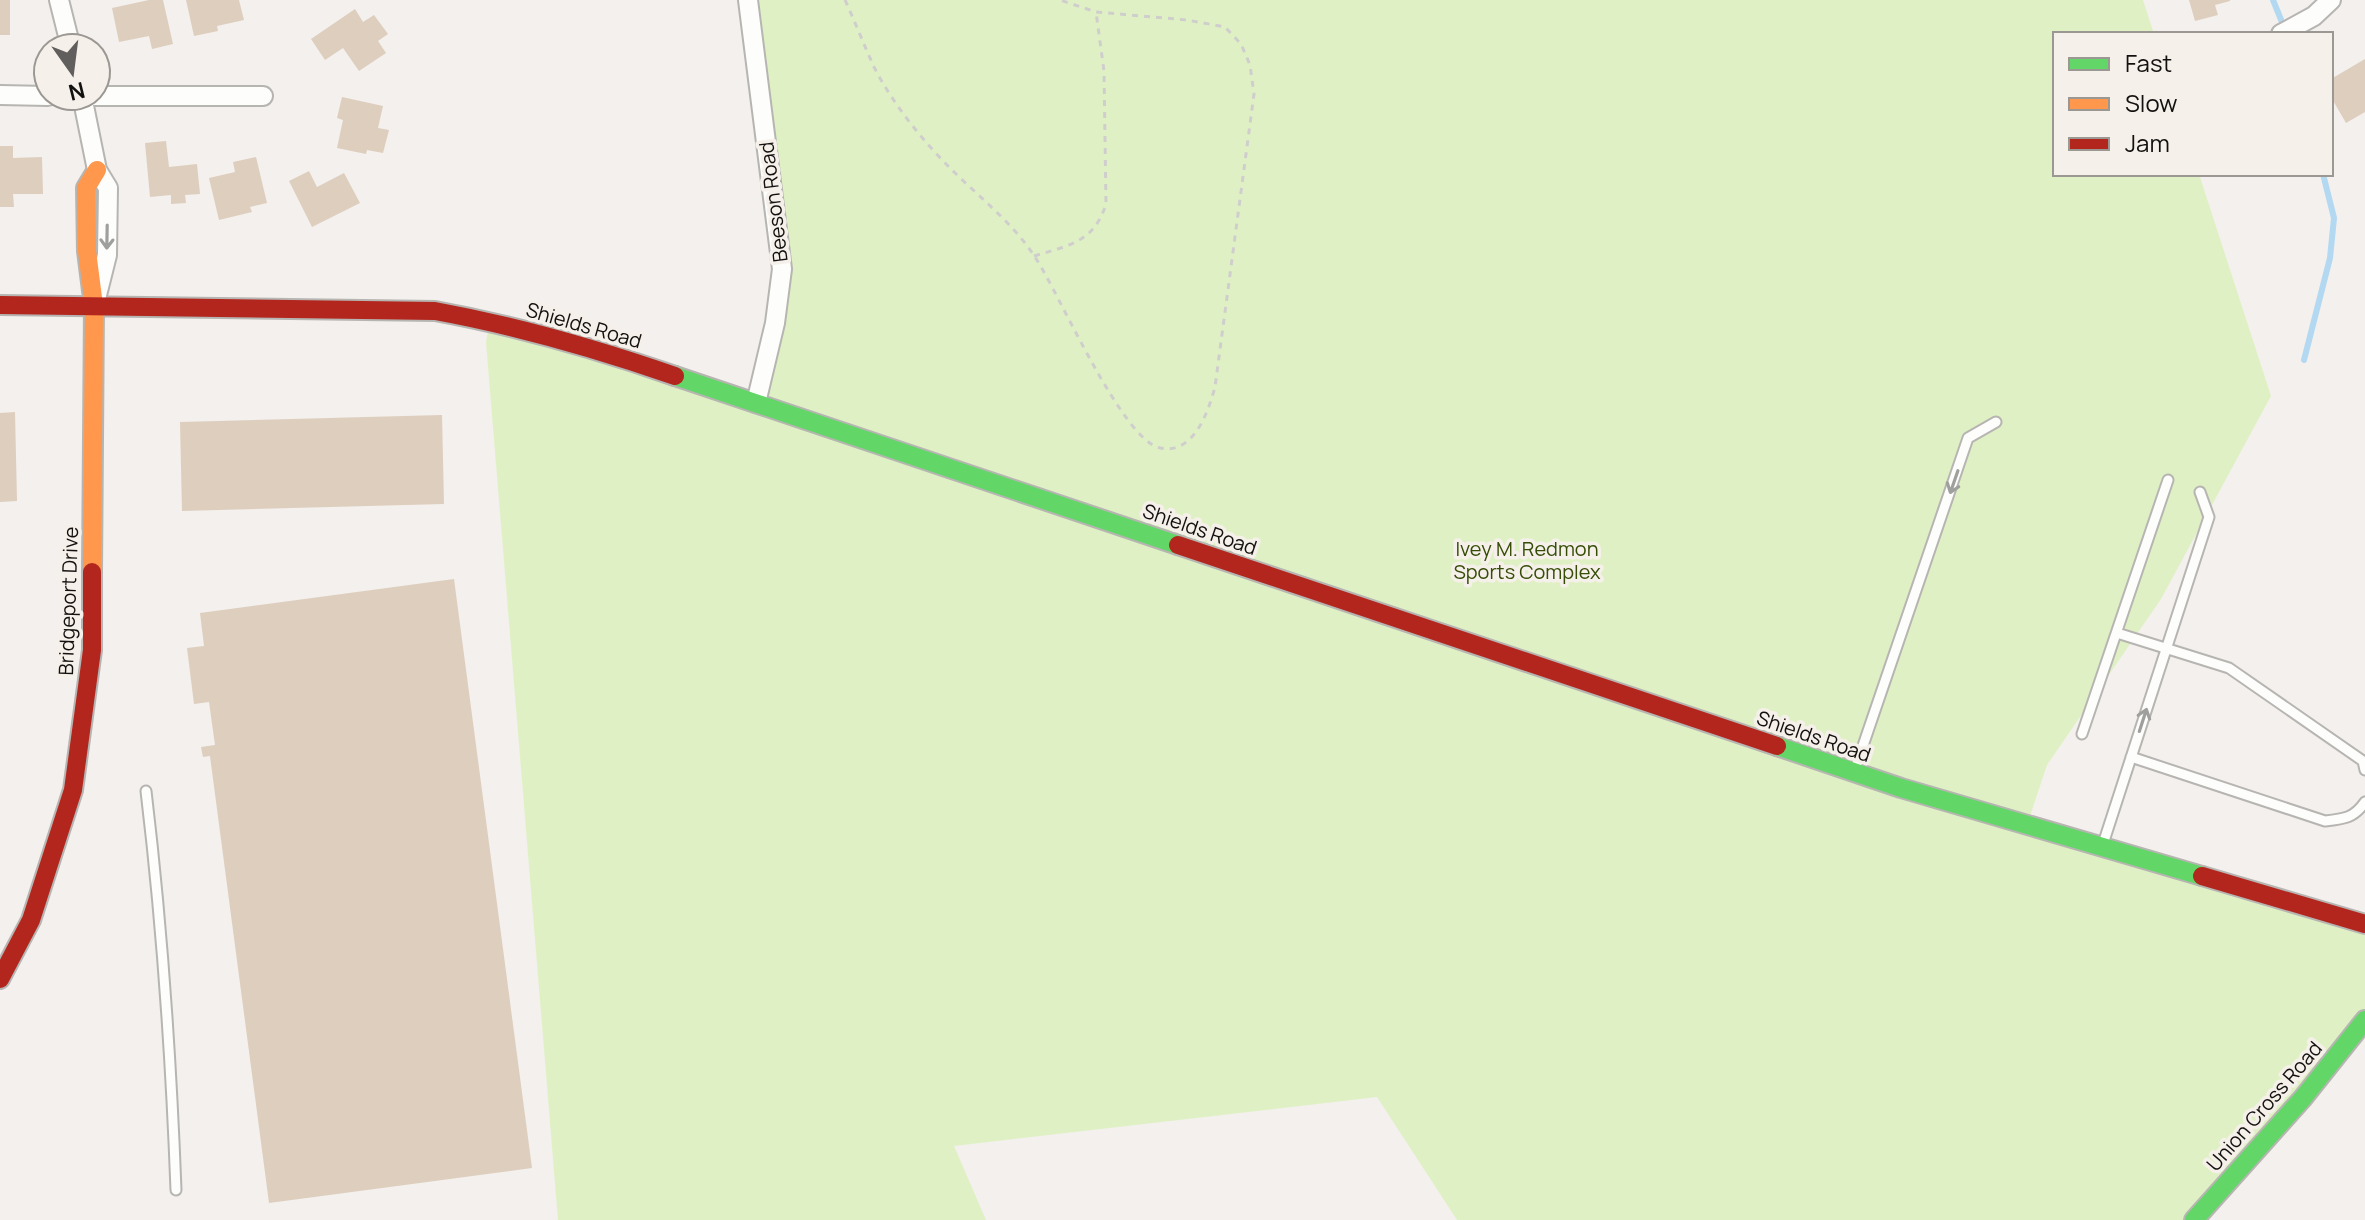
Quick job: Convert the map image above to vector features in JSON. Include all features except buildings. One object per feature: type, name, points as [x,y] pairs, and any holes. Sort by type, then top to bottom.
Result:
[{"type":"street","points":[[59,0],[67,32]]},
{"type":"street","name":"Beeson Road","points":[[748,0],[782,269],[775,323],[756,403]]},
{"type":"street","points":[[2285,32],[2314,16],[2331,0]]},
{"type":"street","points":[[0,95],[32,96]]},
{"type":"street","points":[[112,96],[263,96]]},
{"type":"street","name":"Bridgeport Drive","points":[[0,979],[31,920],[73,790],[92,650],[94,306],[87,251],[86,188],[97,170],[85,112]]},
{"type":"street","name":"Shields Road","points":[[0,305],[301,307],[435,311],[466,315],[608,353],[1854,772],[2365,924]]},
{"type":"street","name":"Union Cross Road","points":[[2194,1220],[2303,1098],[2365,1020]]},
{"type":"lane","points":[[1854,772],[1968,438],[1996,422]]},
{"type":"lane","points":[[2082,734],[2168,480]]},
{"type":"lane","points":[[2102,847],[2209,517],[2200,492]]},
{"type":"lane","points":[[2117,633],[2229,668],[2363,761],[2365,770]]},
{"type":"lane","points":[[2131,757],[2325,821],[2357,814],[2365,802]]},
{"type":"lane","points":[[146,791],[163,943],[176,1190]]},
{"type":"path","points":[[845,0],[876,70],[912,125],[950,168],[993,208],[1034,256],[1095,368],[1140,438],[1158,448],[1176,448],[1190,438],[1205,420],[1215,387],[1254,94],[1250,65],[1241,44],[1225,27],[1187,20],[1096,12],[1060,0]]},
{"type":"path","points":[[1034,256],[1076,243],[1091,233],[1100,221],[1106,204],[1104,71],[1096,12]]},
{"type":"green space","name":"Ivey M. Redmon Sports Complex","points":[[748,0],[2143,0],[2153,32],[2053,32],[2053,176],[2200,176],[2271,396],[2161,599],[2047,765],[2027,825],[2365,924],[2365,1020],[2194,1220],[1457,1220],[1377,1097],[954,1146],[986,1220],[558,1220],[486,342],[490,321],[755,403],[782,269]]},
{"type":"waterway","points":[[2273,0],[2284,27]]},
{"type":"waterway","points":[[2304,360],[2330,258],[2334,218],[2324,176]]},
{"type":"traffic: fast","points":[[675,376],[1178,545]]},
{"type":"traffic: fast","points":[[1777,746],[1901,788],[2202,876]]},
{"type":"traffic: fast","points":[[2194,1220],[2303,1098],[2365,1020]]},
{"type":"traffic: slow","points":[[92,572],[94,306],[87,251],[86,188],[97,170]]},
{"type":"traffic: jam","points":[[0,305],[435,311],[556,339],[675,376]]},
{"type":"traffic: jam","points":[[1178,545],[1777,746]]},
{"type":"traffic: jam","points":[[0,979],[31,920],[73,790],[92,650],[92,572]]},
{"type":"traffic: jam","points":[[2202,876],[2365,924]]}]
